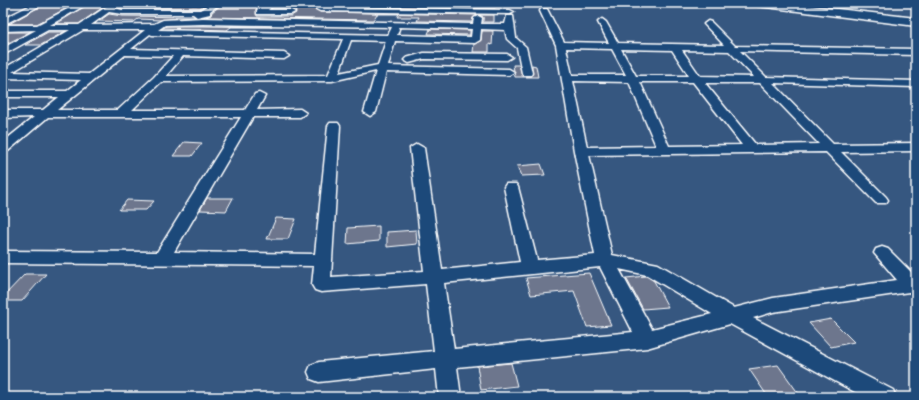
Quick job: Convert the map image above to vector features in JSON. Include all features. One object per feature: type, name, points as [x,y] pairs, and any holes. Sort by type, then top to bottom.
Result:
[{"type":"highway","points":[[758,3],[916,22]]},
{"type":"highway","points":[[789,3],[916,18]]},
{"type":"street","points":[[3,22],[41,3]]},
{"type":"street","points":[[3,53],[85,3]]},
{"type":"street","points":[[3,74],[119,3]]},
{"type":"street","points":[[136,11],[152,3]]},
{"type":"street","points":[[166,11],[180,3]]},
{"type":"street","points":[[188,22],[217,3]]},
{"type":"street","points":[[271,3],[257,12],[294,10],[282,23]]},
{"type":"street","points":[[269,79],[291,46],[323,6],[511,8],[508,27],[512,39],[520,47],[527,73]]},
{"type":"street","points":[[340,24],[352,6]]},
{"type":"street","points":[[374,24],[382,6]]},
{"type":"street","points":[[408,25],[415,7]]},
{"type":"street","points":[[444,26],[447,7]]},
{"type":"street","points":[[124,52],[181,53],[291,46],[348,37],[475,40],[481,7]]},
{"type":"street","points":[[109,10],[216,12]]},
{"type":"street","points":[[544,11],[561,45],[581,151],[605,260],[647,339]]},
{"type":"street","points":[[6,144],[47,114],[151,30],[171,22],[508,27]]},
{"type":"street","points":[[602,22],[633,79],[664,150]]},
{"type":"street","points":[[708,24],[881,200]]},
{"type":"street","points":[[370,112],[396,25]]},
{"type":"street","points":[[3,28],[82,27],[151,30],[291,46]]},
{"type":"street","points":[[332,78],[348,37]]},
{"type":"street","points":[[561,45],[916,52]]},
{"type":"street","points":[[675,47],[697,80],[752,149]]},
{"type":"street","points":[[3,53],[37,54]]},
{"type":"street","points":[[123,112],[158,79],[181,53]]},
{"type":"street","points":[[409,60],[424,56],[506,54],[511,82]]},
{"type":"street","points":[[158,79],[332,78],[383,68],[509,72]]},
{"type":"street","points":[[3,74],[91,77]]},
{"type":"street","points":[[567,78],[762,80],[916,84]]},
{"type":"street","points":[[3,94],[71,94]]},
{"type":"street","points":[[162,259],[259,96]]},
{"type":"street","points":[[3,114],[300,112]]},
{"type":"street","points":[[334,126],[321,285],[605,260],[652,269],[732,316],[885,397]]},
{"type":"street","points":[[581,151],[916,147]]},
{"type":"street","points":[[417,148],[450,397]]},
{"type":"street","points":[[511,187],[530,267]]},
{"type":"street","points":[[882,253],[915,286]]},
{"type":"street","points":[[3,257],[323,260]]},
{"type":"street","points":[[319,372],[647,339],[773,305],[915,286]]},
{"type":"building","points":[[46,3],[76,3],[37,24],[9,24]]},
{"type":"building","points":[[90,3],[109,3],[79,24],[56,24]]},
{"type":"building","points":[[120,3],[196,3],[192,5],[205,5],[200,8],[122,8],[118,7]]},
{"type":"building","points":[[233,3],[264,3],[256,9],[257,16],[291,16],[296,13],[291,8],[272,8],[276,3],[495,3],[495,8],[317,6],[315,8],[320,12],[477,15],[473,18],[472,22],[417,21],[419,17],[397,17],[399,14],[377,14],[373,20],[206,17],[211,15],[212,12],[220,6],[229,6]]},
{"type":"building","points":[[109,14],[122,16],[194,17],[160,20],[138,19],[134,22],[99,21]]},
{"type":"building","points":[[479,15],[494,15],[494,22],[483,22],[483,17]]},
{"type":"building","points":[[166,26],[272,27],[231,27],[227,30],[163,28]]},
{"type":"building","points":[[430,29],[470,30],[470,35],[428,34]]},
{"type":"building","points":[[482,31],[493,31],[492,45],[489,44],[489,52],[473,52],[474,44],[481,40]]},
{"type":"building","points":[[3,32],[30,32],[6,44],[3,44]]},
{"type":"building","points":[[48,32],[64,32],[41,45],[25,45]]},
{"type":"building","points":[[513,65],[519,65],[523,76],[532,76],[532,65],[536,66],[538,77],[515,77]]},
{"type":"building","points":[[184,142],[202,143],[192,156],[173,156]]},
{"type":"building","points":[[541,164],[545,175],[521,176],[517,166]]},
{"type":"building","points":[[207,198],[233,198],[226,211],[200,210]]},
{"type":"building","points":[[127,200],[154,201],[146,210],[119,210]]},
{"type":"building","points":[[276,218],[296,219],[288,239],[267,239]]},
{"type":"building","points":[[379,226],[379,241],[347,244],[348,228]]},
{"type":"building","points":[[416,230],[417,244],[387,247],[387,232]]},
{"type":"building","points":[[589,273],[611,325],[587,327],[574,291],[531,295],[526,278]]},
{"type":"building","points":[[25,274],[46,274],[22,301],[3,301],[3,297]]},
{"type":"building","points":[[646,276],[654,281],[668,307],[643,309],[626,278]]},
{"type":"building","points":[[831,319],[854,342],[831,347],[809,323]]},
{"type":"building","points":[[511,363],[517,386],[481,390],[477,366]]},
{"type":"building","points":[[778,365],[801,397],[768,397],[749,369]]}]
